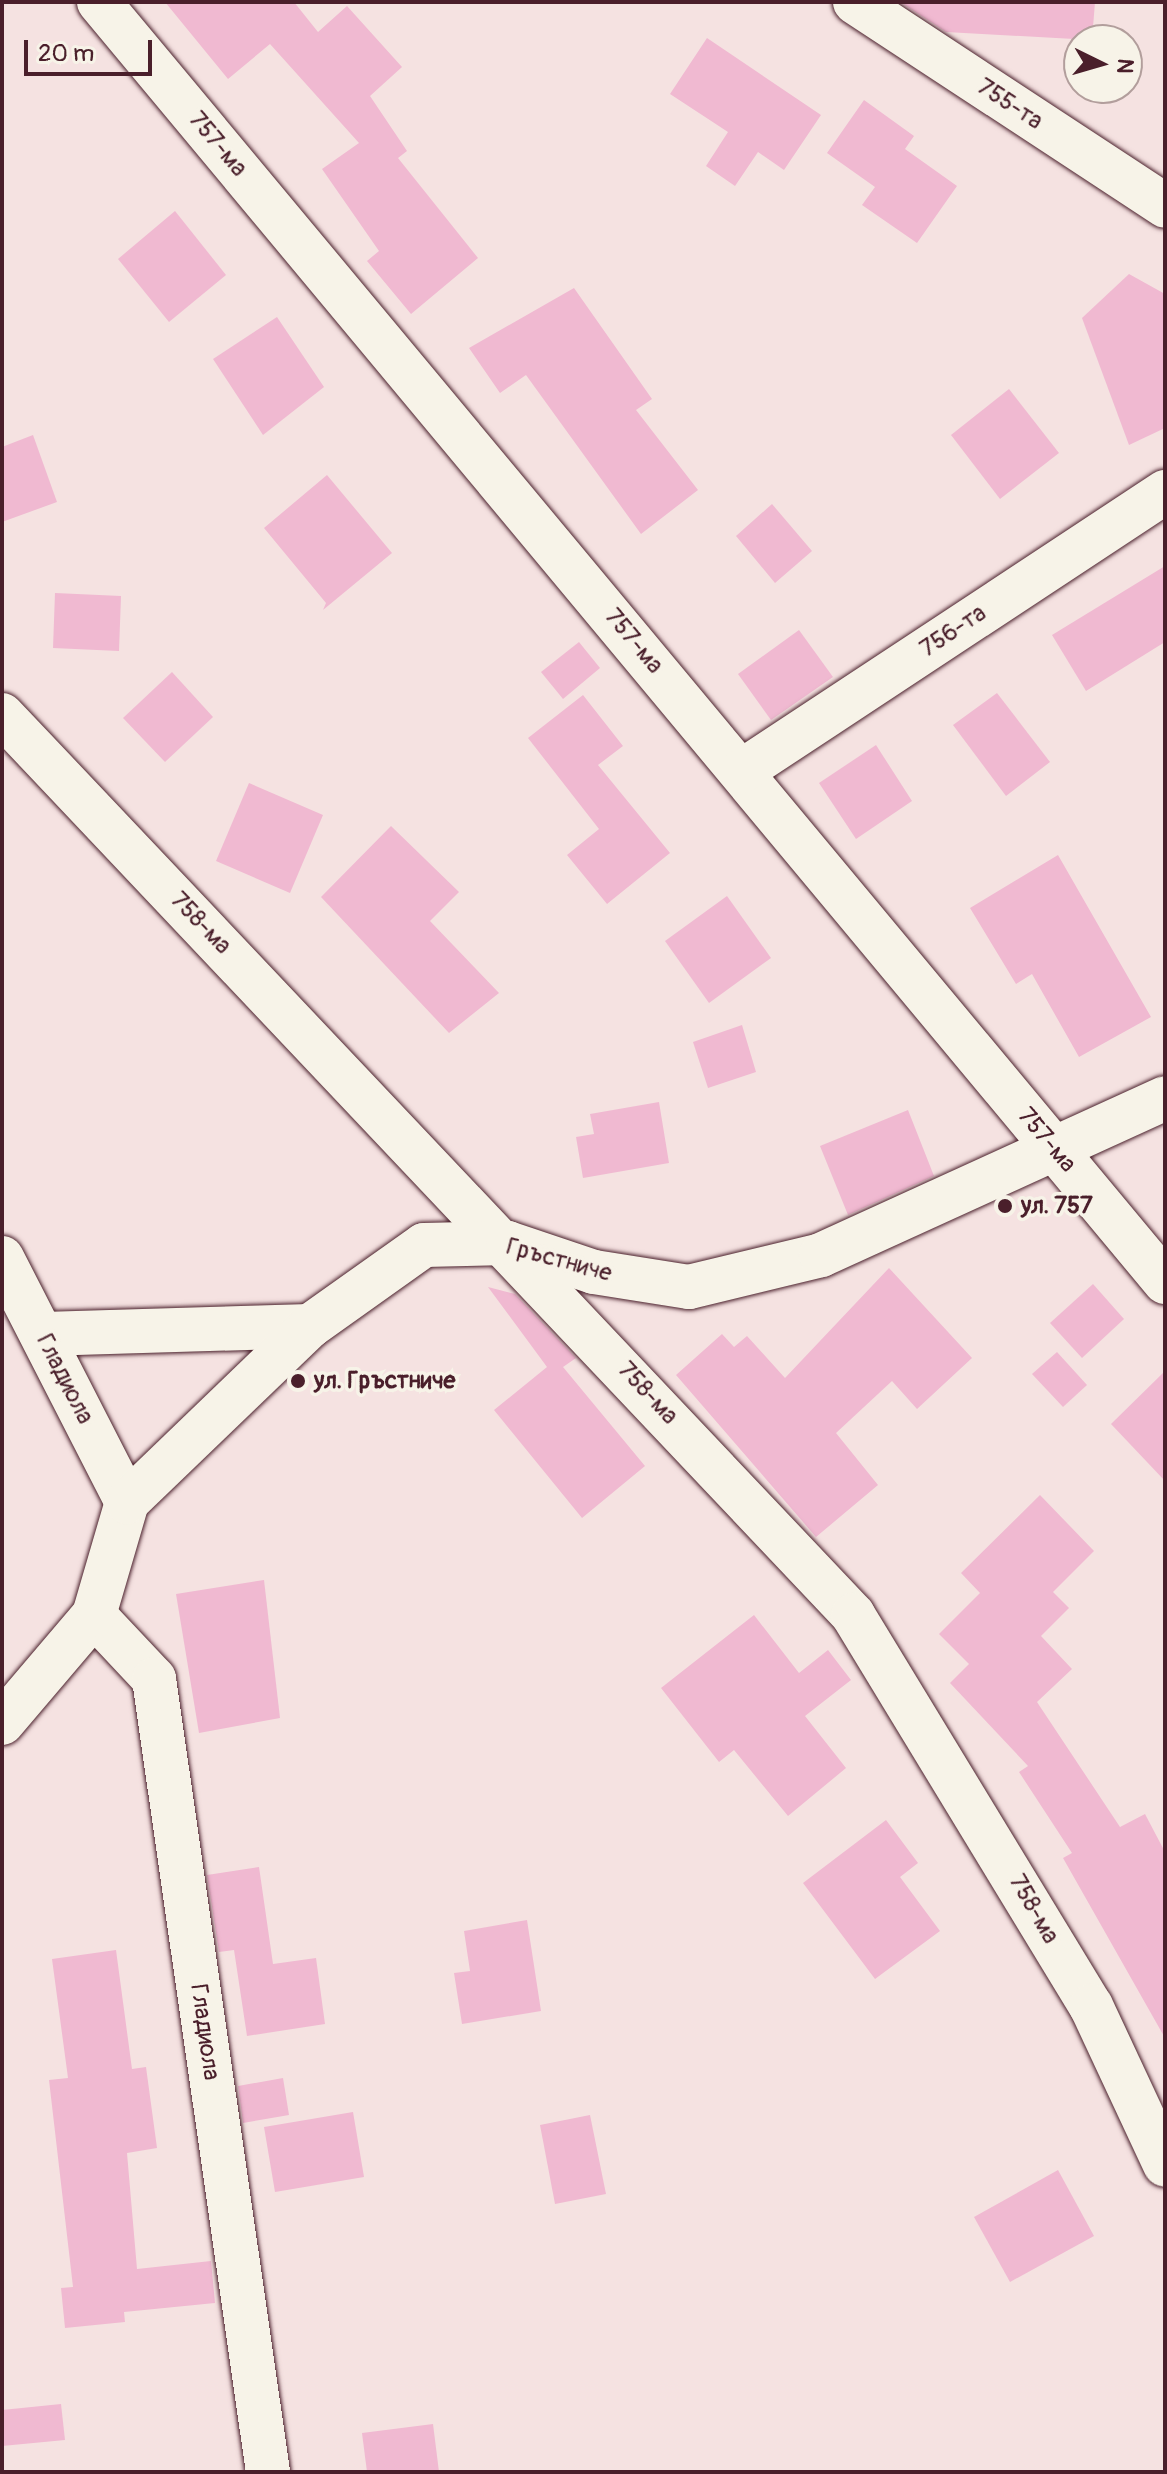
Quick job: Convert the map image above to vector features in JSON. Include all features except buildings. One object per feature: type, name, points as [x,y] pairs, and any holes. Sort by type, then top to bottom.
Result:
[{"type":"street","name":"757-ма","points":[[99,2],[1165,1282]]},
{"type":"street","name":"755-та","points":[[855,2],[1165,206]]},
{"type":"street","name":"756-та","points":[[742,771],[1165,492]]},
{"type":"street","name":"758-ма","points":[[2,715],[508,1243],[853,1615],[1091,2006],[1165,2165]]},
{"type":"street","name":"Гръстниче","points":[[2,1723],[94,1615],[127,1502],[310,1326],[424,1245],[508,1243],[594,1272],[689,1287],[821,1255],[1165,1098]]},
{"type":"street","name":"Гладиола","points":[[2,1258],[127,1502]]},
{"type":"street","points":[[43,1334],[310,1326]]},
{"type":"street","name":"Гладиола","points":[[94,1615],[154,1679],[268,2472]]},
{"type":"place","name":"ул. 757","points":[[1005,1206]]},
{"type":"place","name":"ул. Гръстниче","points":[[298,1381]]}]
